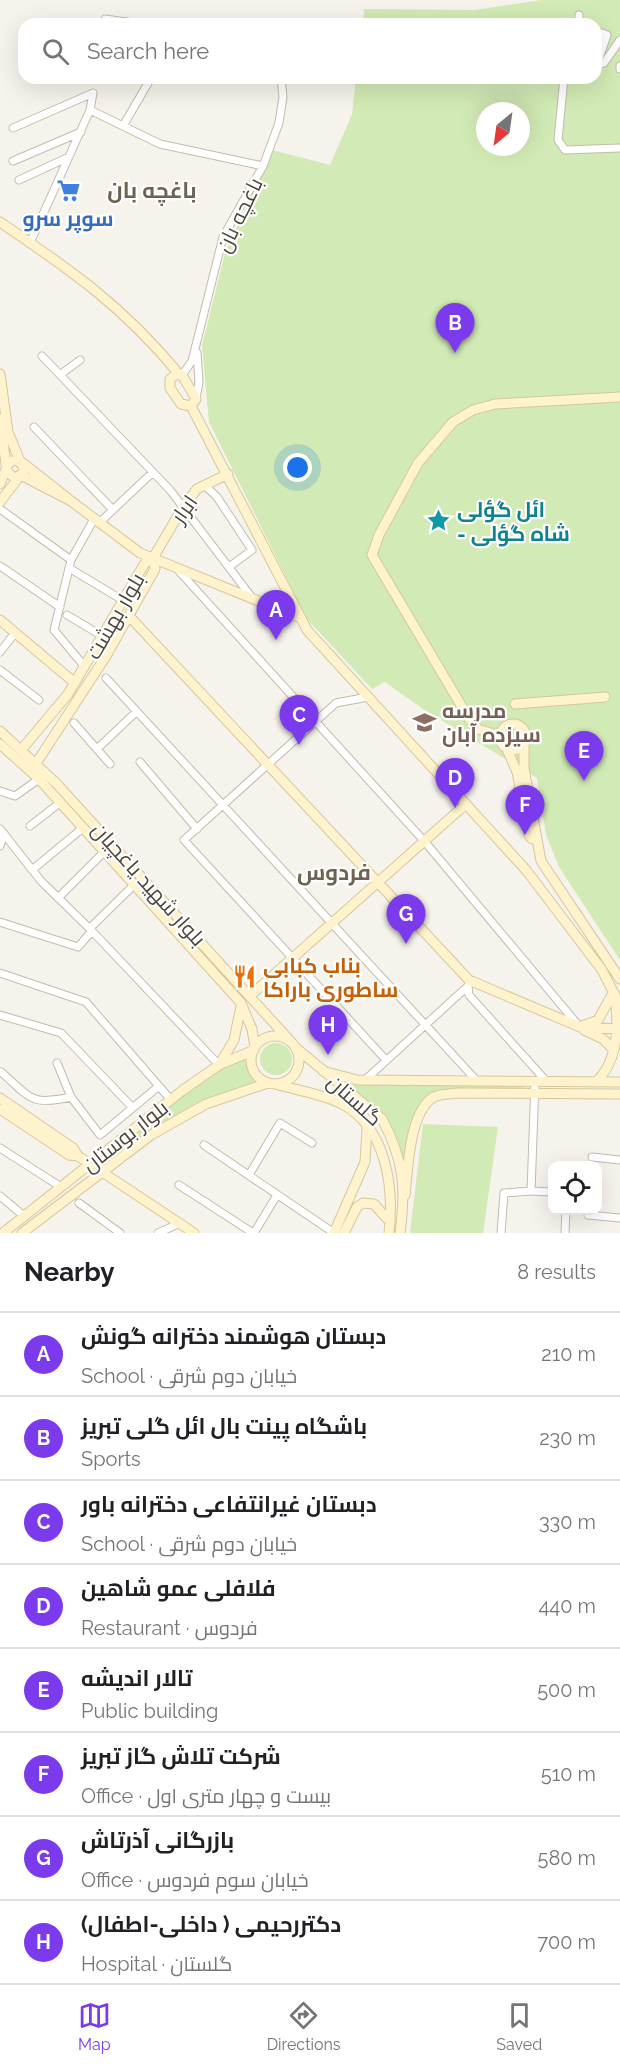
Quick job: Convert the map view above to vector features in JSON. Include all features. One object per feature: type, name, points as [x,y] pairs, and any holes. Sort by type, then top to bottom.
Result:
[{"type":"main road","points":[[0,222],[62,262],[111,301],[160,350],[181,375],[298,617],[307,630],[526,870],[602,970],[620,1005]]},
{"type":"main road","points":[[0,231],[30,243]]},
{"type":"main road","points":[[160,350],[170,388],[181,404],[186,407],[194,402]]},
{"type":"main road","points":[[0,374],[8,432],[24,470],[0,502]]},
{"type":"main road","points":[[170,381],[175,375],[181,375]]},
{"type":"main road","points":[[536,843],[529,835],[517,772],[500,736],[478,729],[468,717],[372,555],[379,535],[418,463],[453,422],[473,410],[495,404],[620,397]]},
{"type":"main road","points":[[0,418],[6,468],[9,475],[38,481],[71,501]]},
{"type":"main road","points":[[0,484],[6,468],[14,460],[21,462],[134,548],[176,568],[298,617]]},
{"type":"main road","name":"ابرار","points":[[153,558],[183,507],[197,489],[228,474]]},
{"type":"main road","name":"بلوار بهشت","points":[[22,749],[30,742],[86,667],[145,563],[153,558],[155,568],[129,616],[106,656],[37,762]]},
{"type":"main road","points":[[129,616],[469,983],[580,1027],[603,1039],[614,1050]]},
{"type":"main road","points":[[0,620],[75,683]]},
{"type":"main road","points":[[515,704],[604,696]]},
{"type":"main road","points":[[500,736],[506,726],[517,724],[525,732],[524,768],[541,861],[620,979]]},
{"type":"main road","name":"بلوار شهید یاغچیان","points":[[0,731],[37,762],[294,1045]]},
{"type":"main road","points":[[30,742],[31,750],[40,753],[44,751]]},
{"type":"main road","name":"بلوار شهید یاغچیان","points":[[0,744],[61,802],[242,1004],[249,1021],[254,1048]]},
{"type":"main road","points":[[506,747],[513,750],[524,744]]},
{"type":"main road","points":[[251,995],[466,804]]},
{"type":"main road","points":[[526,870],[541,861]]},
{"type":"main road","points":[[186,942],[195,934]]},
{"type":"main road","points":[[580,1027],[598,1020],[608,1006],[613,990]]},
{"type":"main road","points":[[596,1082],[604,1074],[614,1050],[618,1029],[613,990]]},
{"type":"main road","points":[[219,1065],[239,1026],[242,1004]]},
{"type":"main road","points":[[580,1027],[618,1029]]},
{"type":"main road","points":[[272,1036],[294,1045],[299,1062],[294,1076],[289,1080],[271,1084],[253,1070],[254,1048],[272,1036]]},
{"type":"main road","name":"گلستان","points":[[294,1045],[382,1119],[398,1159],[405,1195],[400,1233]]},
{"type":"main road","name":"بلوار بوستان","points":[[3,1233],[171,1100],[219,1065],[254,1048]]},
{"type":"main road","points":[[323,1071],[343,1078],[366,1080],[620,1082]]},
{"type":"main road","name":"بلوار بوستان","points":[[22,1233],[100,1171],[152,1135],[206,1104],[271,1084]]},
{"type":"main road","name":"گلستان","points":[[271,1084],[341,1103],[366,1122],[389,1176],[389,1233]]},
{"type":"main road","points":[[405,1195],[415,1122],[423,1107],[434,1097],[457,1093],[620,1094]]},
{"type":"main road","points":[[0,1098],[73,1153],[194,1233]]},
{"type":"main road","points":[[0,1109],[73,1153]]},
{"type":"main road","points":[[334,1233],[365,1162],[368,1139],[366,1122]]},
{"type":"main road","points":[[345,1233],[357,1207],[363,1203],[374,1204],[390,1222]]},
{"type":"street","points":[[602,33],[607,35],[602,50]]},
{"type":"street","points":[[602,63],[620,40]]},
{"type":"street","points":[[123,126],[148,84]]},
{"type":"street","name":"باغچه بان","points":[[196,344],[224,237],[263,166],[279,123],[283,97],[282,84]]},
{"type":"street","points":[[564,84],[558,140],[565,150],[620,148]]},
{"type":"street","points":[[13,128],[93,93],[90,110],[81,132],[30,243]]},
{"type":"street","points":[[90,110],[160,144],[263,166]]},
{"type":"street","points":[[13,160],[81,132]]},
{"type":"street","points":[[19,180],[69,158]]},
{"type":"street","points":[[181,375],[192,361],[196,344]]},
{"type":"street","points":[[194,402],[199,382],[196,344]]},
{"type":"street","points":[[42,356],[153,472],[183,507],[253,599]]},
{"type":"street","points":[[61,374],[80,360]]},
{"type":"street","points":[[34,428],[113,510]]},
{"type":"street","points":[[86,667],[54,630],[70,564],[97,521],[113,510],[153,472]]},
{"type":"street","points":[[204,485],[217,497],[252,550],[229,567]]},
{"type":"street","points":[[0,509],[70,564],[124,601]]},
{"type":"street","points":[[0,566],[60,607]]},
{"type":"street","points":[[176,568],[315,724],[425,842],[580,1027]]},
{"type":"street","points":[[67,615],[104,637]]},
{"type":"street","points":[[0,652],[15,633]]},
{"type":"street","points":[[0,670],[39,700]]},
{"type":"street","points":[[106,678],[477,1081]]},
{"type":"street","points":[[368,697],[336,703],[269,766],[184,840],[387,1059]]},
{"type":"street","points":[[97,749],[136,712]]},
{"type":"street","points":[[74,723],[110,764]]},
{"type":"street","points":[[140,762],[197,829]]},
{"type":"street","points":[[0,791],[15,796],[39,779]]},
{"type":"street","points":[[30,826],[61,802]]},
{"type":"street","points":[[32,870],[84,827]]},
{"type":"street","points":[[2,831],[32,870],[219,1065]]},
{"type":"street","points":[[0,846],[2,831]]},
{"type":"street","points":[[58,898],[105,852]]},
{"type":"street","points":[[0,922],[78,947],[135,884]]},
{"type":"street","points":[[0,973],[86,1002],[171,1100]]},
{"type":"street","points":[[366,1080],[469,983]]},
{"type":"street","points":[[469,983],[469,995],[547,1082]]},
{"type":"street","points":[[0,1015],[61,1033],[132,1107]]},
{"type":"street","points":[[57,1063],[71,1097],[100,1135],[159,1086]]},
{"type":"street","points":[[1,1072],[33,1099],[45,1103],[71,1097]]},
{"type":"street","points":[[531,1191],[536,1082]]},
{"type":"street","points":[[249,1175],[280,1123],[312,1143]]},
{"type":"street","points":[[204,1145],[334,1233]]},
{"type":"street","points":[[0,1148],[61,1187]]},
{"type":"street","points":[[592,1157],[620,1160]]},
{"type":"street","points":[[179,1185],[254,1233],[277,1195]]},
{"type":"street","points":[[501,1233],[504,1193],[548,1192]]},
{"type":"street","points":[[0,1196],[24,1216]]},
{"type":"street","points":[[79,1203],[120,1233]]},
{"type":"street","points":[[565,1233],[566,1215]]},
{"type":"street","points":[[588,1215],[620,1218]]},
{"type":"street","points":[[158,1233],[180,1223]]},
{"type":"green space","name":"ائل گؤلی - شاه گؤلی","points":[[541,0],[620,0],[620,960],[559,867],[546,835],[537,778],[423,709],[385,682],[372,689],[307,619],[209,422],[202,346],[225,253],[272,150],[330,165],[352,114],[355,84],[602,84],[602,18],[363,18],[364,9],[475,10]]},
{"type":"green space","points":[[276,1043],[287,1048],[292,1059],[287,1070],[276,1075],[265,1070],[260,1059],[265,1048]]},
{"type":"green space","points":[[249,1055],[249,1065],[257,1084],[207,1098],[191,1106],[100,1164],[101,1160],[200,1081]]},
{"type":"green space","points":[[355,1083],[498,1085],[531,1088],[433,1092],[417,1109],[413,1119],[404,1176],[381,1114],[351,1090]]},
{"type":"green space","points":[[423,1124],[498,1127],[483,1233],[410,1233]]},
{"type":"place","name":"سوپر سرو","points":[[68,190]]},
{"type":"place","name":"باشگاه پینت بال ائل گلی تبریز","points":[[455,353]]},
{"type":"place","name":"ائل گؤلی - شاه گؤلی","points":[[439,521]]},
{"type":"place","name":"دبستان هوشمند دخترانه گونش","points":[[276,640]]},
{"type":"place","name":"مدرسه سیزده آبان","points":[[424,722]]},
{"type":"place","name":"دبستان غیرانتفاعی دخترانه باور","points":[[299,745]]},
{"type":"place","name":"تالار اندیشه","points":[[584,781]]},
{"type":"place","name":"فلافلی عمو شاهین","points":[[455,808]]},
{"type":"place","name":"شرکت تلاش گاز تبریز","points":[[525,835]]},
{"type":"place","name":"بازرگانی آذرتاش","points":[[406,944]]},
{"type":"place","name":"بناب کبابی ساطوری باراکا","points":[[245,977]]},
{"type":"place","name":"دکتررحیمی ( داخلی-اطفال)","points":[[328,1055]]},
{"type":"district","name":"باغچه بان","points":[[152,190]]},
{"type":"district","name":"فردوس","points":[[334,872]]}]
